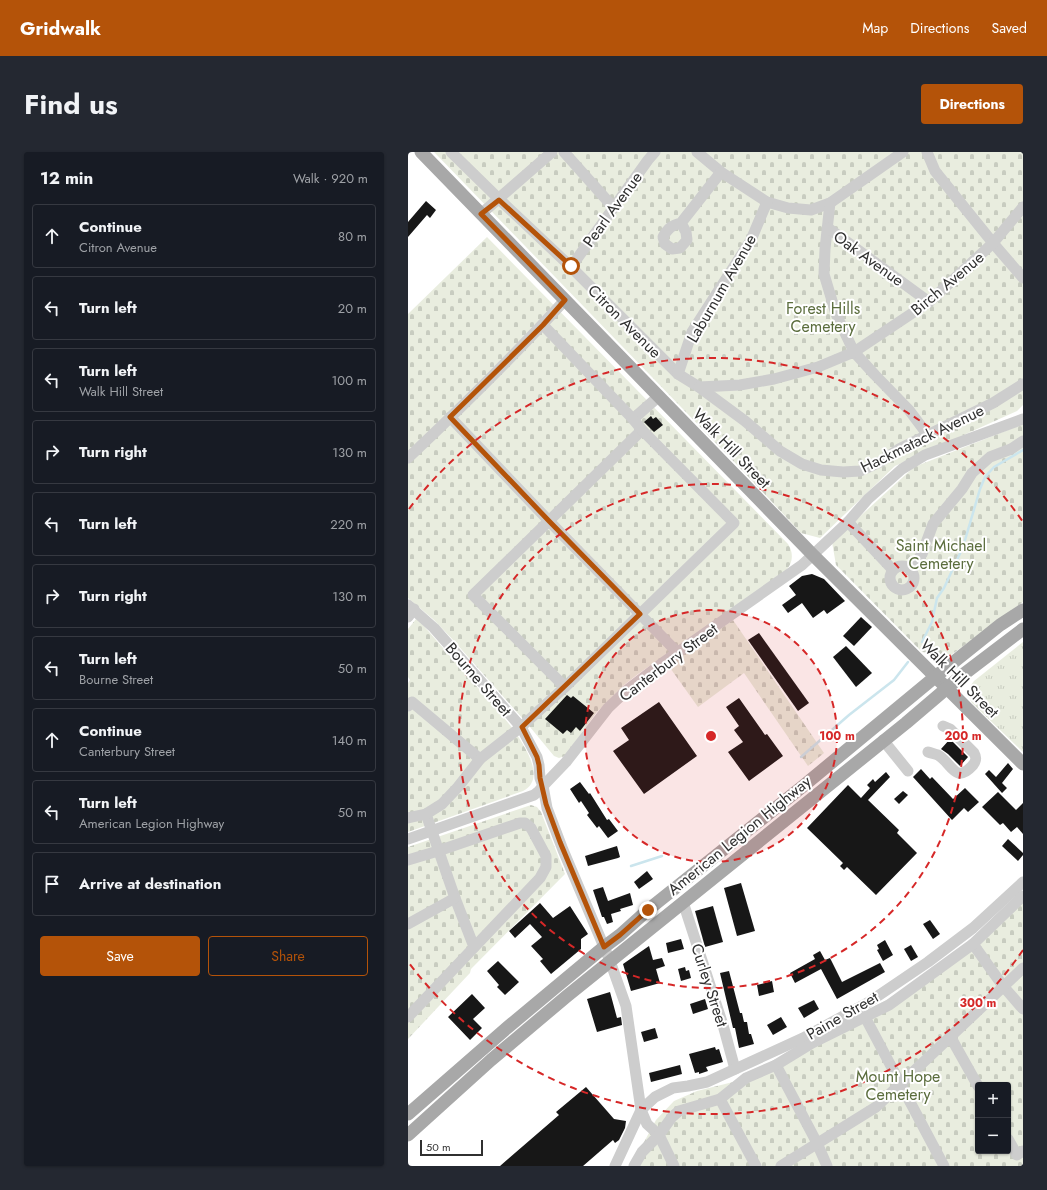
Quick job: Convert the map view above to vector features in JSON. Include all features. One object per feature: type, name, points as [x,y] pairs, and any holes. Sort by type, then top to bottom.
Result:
[{"type":"main road","name":"Walk Hill Street","points":[[421,152],[813,555],[1023,764]]},
{"type":"main road","name":"American Legion Highway","points":[[408,1114],[508,1027],[604,947],[935,677],[1000,625],[1023,610]]},
{"type":"main road","name":"American Legion Highway","points":[[408,1135],[491,1060],[610,961],[946,688],[1023,629]]},
{"type":"street","name":"Citron Avenue","points":[[451,152],[499,200],[571,266],[678,374],[699,387]]},
{"type":"street","points":[[481,214],[499,200],[552,152]]},
{"type":"street","points":[[564,152],[613,207]]},
{"type":"street","name":"Pearl Avenue","points":[[571,266],[655,152]]},
{"type":"street","points":[[697,152],[721,172],[767,202],[788,208],[811,210],[830,203],[904,152]]},
{"type":"street","points":[[927,152],[935,170],[1023,278]]},
{"type":"street","points":[[681,223],[721,172]]},
{"type":"street","name":"Laburnum Avenue","points":[[678,374],[692,332],[751,240],[767,202]]},
{"type":"street","points":[[830,203],[824,274],[836,314],[854,352],[909,410],[927,434]]},
{"type":"street","name":"Birch Avenue","points":[[699,387],[740,384],[774,379],[818,367],[854,352],[929,302],[993,243],[1023,207]]},
{"type":"street","name":"Oak Avenue","points":[[828,228],[929,302]]},
{"type":"street","points":[[408,458],[543,325],[565,300]]},
{"type":"street","points":[[408,818],[426,814],[442,804],[458,787],[480,759],[522,727],[566,687],[734,523],[642,430],[543,325]]},
{"type":"street","name":"Hackmatack Avenue","points":[[699,387],[745,420],[780,451],[802,464],[821,470],[843,472],[860,471],[880,462],[899,449],[993,403],[1023,384]]},
{"type":"street","points":[[633,419],[658,397]]},
{"type":"street","points":[[450,417],[677,652]]},
{"type":"street","name":"Canterbury Street","points":[[408,839],[539,792],[566,762],[599,718],[614,701],[642,677],[789,574],[813,555],[848,522],[868,499],[902,469],[925,455],[1023,418]]},
{"type":"street","points":[[566,687],[473,595],[642,430]]},
{"type":"street","points":[[910,570],[922,554],[933,524],[962,489],[972,473],[990,457],[1011,449],[1023,442]]},
{"type":"street","points":[[848,522],[893,570]]},
{"type":"street","points":[[902,566],[907,567],[910,570],[914,577],[914,581],[911,586],[903,590],[896,589],[890,582],[893,570],[902,566]]},
{"type":"street","name":"Bourne Street","points":[[410,610],[437,631],[522,727],[537,757],[540,778],[543,786]]},
{"type":"street","points":[[408,706],[412,702],[480,759]]},
{"type":"street","points":[[928,752],[938,756],[958,773],[965,772],[975,762],[976,757],[974,753],[950,729],[943,726]]},
{"type":"street","points":[[883,740],[908,771]]},
{"type":"street","points":[[543,786],[548,808],[563,850],[610,961],[626,1006],[641,1110],[647,1124],[659,1135],[674,1166]]},
{"type":"street","points":[[426,814],[438,851],[474,947]]},
{"type":"street","points":[[408,860],[520,823],[525,823],[531,828],[546,856],[546,867],[540,878],[408,1017]]},
{"type":"street","points":[[546,856],[563,850]]},
{"type":"street","name":"Paine Street","points":[[641,1110],[655,1097],[673,1088],[707,1082],[803,1038],[869,1002],[928,962],[973,928],[1023,882]]},
{"type":"street","points":[[634,1166],[642,1152],[659,1135],[672,1117],[679,1111],[720,1099],[746,1078],[776,1065],[812,1044],[889,1005],[972,944],[1023,896]]},
{"type":"street","points":[[408,924],[455,898]]},
{"type":"street","name":"Curley Street","points":[[683,902],[735,1069]]},
{"type":"street","points":[[972,944],[1003,986],[1023,1009]]},
{"type":"street","points":[[781,1166],[876,1108],[1023,968]]},
{"type":"street","points":[[865,1017],[944,1166]]},
{"type":"street","points":[[950,1036],[976,1082]]},
{"type":"street","points":[[776,1065],[817,1143],[827,1166]]},
{"type":"street","points":[[720,1099],[756,1166]]},
{"type":"street","points":[[615,1166],[627,1144],[641,1110]]},
{"type":"street","points":[[1011,1145],[1017,1155],[1023,1151]]},
{"type":"green space","name":"Forest Hills Cemetery","points":[[434,152],[1023,152],[1023,405],[1017,411],[895,466],[820,538],[801,533],[742,470]]},
{"type":"green space","points":[[487,237],[788,544],[792,555],[790,565],[785,571],[624,685],[596,713],[565,756],[559,758],[554,756],[454,641],[434,620],[408,598],[408,314]]},
{"type":"green space","name":"Saint Michael Cemetery","points":[[1023,424],[1023,602],[951,655],[922,652],[836,565],[832,542],[914,467]]},
{"type":"green space","points":[[416,619],[423,625],[504,718],[517,735],[527,752],[533,768],[532,781],[523,791],[408,832],[408,683],[410,680],[408,677],[408,629]]},
{"type":"green space","points":[[733,620],[824,753],[808,766],[744,673],[698,707],[668,665]]},
{"type":"green space","points":[[1023,642],[1023,752],[972,703],[970,700],[969,689],[974,681]]},
{"type":"green space","points":[[531,805],[537,807],[541,812],[565,874],[471,969],[470,973],[408,1039],[408,847]]},
{"type":"green space","name":"Mount Hope Cemetery","points":[[1023,893],[1023,1166],[631,1166],[656,1120],[674,1101],[697,1091],[733,1082],[909,988],[981,934]]},
{"type":"building","points":[[426,201],[436,210],[430,218],[427,215],[408,237],[408,222]]},
{"type":"building","points":[[651,416],[653,419],[656,417],[663,425],[654,432],[644,422]]},
{"type":"building","points":[[812,574],[824,579],[845,601],[827,614],[824,610],[813,618],[802,603],[788,613],[782,605],[796,595],[789,586],[802,576]]},
{"type":"building","points":[[861,617],[872,627],[854,646],[843,636]]},
{"type":"building","points":[[759,633],[809,703],[798,711],[748,640]]},
{"type":"building","points":[[846,646],[872,673],[856,687],[833,657]]},
{"type":"building","points":[[567,695],[571,698],[573,696],[594,713],[580,731],[576,727],[571,733],[567,730],[563,734],[545,719]]},
{"type":"building","points":[[739,698],[765,735],[767,734],[783,756],[749,781],[728,752],[743,742],[734,730],[739,726],[726,707]]},
{"type":"building","points":[[659,702],[697,756],[644,794],[613,751],[629,740],[621,728]]},
{"type":"building","points":[[950,739],[968,757],[960,766],[941,749]]},
{"type":"building","points":[[1008,763],[1013,769],[1002,783],[1007,788],[1002,793],[985,774],[989,770],[996,777]]},
{"type":"building","points":[[921,769],[930,779],[932,777],[953,799],[965,788],[979,802],[968,812],[964,808],[952,820],[913,777]]},
{"type":"building","points":[[886,772],[890,777],[868,800],[899,830],[897,833],[917,853],[876,895],[847,867],[844,870],[840,866],[843,863],[807,828],[848,785],[861,798],[870,788],[867,785],[873,779],[875,782]]},
{"type":"building","points":[[580,782],[589,794],[590,793],[607,820],[609,819],[618,831],[608,838],[599,826],[597,828],[587,815],[589,813],[581,801],[579,803],[570,789]]},
{"type":"building","points":[[903,791],[908,795],[899,804],[894,799]]},
{"type":"building","points":[[998,792],[1016,810],[1023,803],[1023,834],[1017,827],[1011,832],[1003,823],[1000,825],[982,807]]},
{"type":"building","points":[[1008,839],[1023,853],[1018,861],[1002,846]]},
{"type":"building","points":[[617,846],[620,857],[588,866],[585,856]]},
{"type":"building","points":[[647,871],[653,879],[639,889],[634,882]]},
{"type":"building","points":[[741,883],[755,931],[737,936],[724,888]]},
{"type":"building","points":[[603,887],[608,901],[630,893],[633,905],[620,909],[621,911],[611,914],[613,922],[607,924],[604,917],[602,917],[593,890]]},
{"type":"building","points":[[540,903],[553,918],[570,906],[588,934],[581,939],[581,949],[551,974],[540,961],[543,959],[531,946],[542,937],[530,924],[515,938],[509,931]]},
{"type":"building","points":[[713,906],[723,942],[705,947],[695,911]]},
{"type":"building","points":[[930,920],[940,934],[933,939],[923,924]]},
{"type":"building","points":[[681,939],[684,949],[668,953],[666,943]]},
{"type":"building","points":[[885,940],[893,955],[883,961],[877,950],[879,949],[877,945]]},
{"type":"building","points":[[911,945],[918,957],[911,961],[904,949]]},
{"type":"building","points":[[649,946],[653,960],[662,958],[665,966],[656,969],[660,983],[631,991],[623,964]]},
{"type":"building","points":[[820,951],[825,960],[830,958],[842,982],[880,963],[885,972],[837,999],[821,969],[795,983],[790,973],[815,959],[813,955]]},
{"type":"building","points":[[498,961],[519,982],[505,995],[497,987],[499,985],[487,971]]},
{"type":"building","points":[[685,967],[686,971],[689,970],[691,978],[681,981],[678,969]]},
{"type":"building","points":[[729,971],[740,1013],[742,1013],[744,1022],[747,1022],[749,1034],[751,1034],[754,1044],[739,1048],[720,973]]},
{"type":"building","points":[[772,981],[774,992],[759,996],[757,985]]},
{"type":"building","points":[[610,992],[617,1018],[621,1017],[622,1025],[597,1032],[587,999]]},
{"type":"building","points":[[472,994],[485,1008],[473,1019],[482,1028],[470,1040],[448,1017]]},
{"type":"building","points":[[705,999],[708,1009],[693,1014],[690,1004]]},
{"type":"building","points":[[814,1000],[819,1009],[804,1018],[798,1008]]},
{"type":"building","points":[[781,1017],[787,1027],[773,1035],[767,1025]]},
{"type":"building","points":[[655,1028],[658,1038],[644,1042],[641,1032]]},
{"type":"building","points":[[715,1047],[716,1050],[719,1049],[723,1062],[706,1067],[708,1071],[699,1074],[699,1072],[695,1073],[689,1054]]},
{"type":"building","points":[[680,1065],[682,1074],[651,1082],[649,1073]]},
{"type":"building","points":[[586,1087],[614,1119],[626,1121],[625,1128],[619,1140],[615,1143],[613,1140],[583,1166],[500,1166],[559,1115],[556,1112]]},
{"type":"waterway","points":[[922,642],[932,622],[937,598],[944,588],[963,547],[985,477],[994,467],[1023,450]]},
{"type":"waterway","points":[[801,757],[849,715],[894,680],[908,662]]},
{"type":"waterway","points":[[631,866],[662,856]]},
{"type":"route","points":[[571,266],[499,200],[481,214],[565,300],[543,325],[450,417],[640,614],[566,687],[522,727],[537,757],[546,804],[560,842],[604,947],[648,910]]}]
